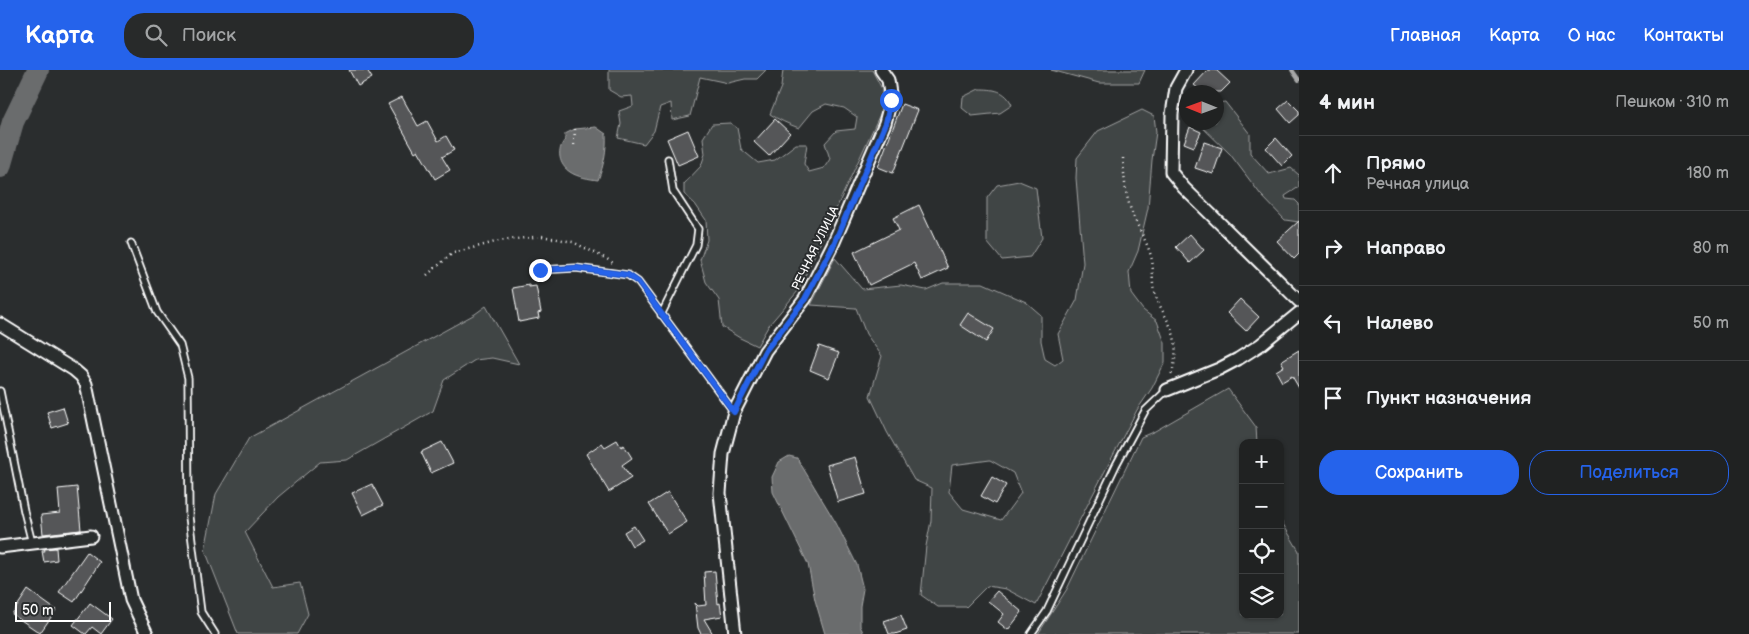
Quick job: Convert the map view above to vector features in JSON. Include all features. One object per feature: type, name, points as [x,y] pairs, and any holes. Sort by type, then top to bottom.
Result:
[{"type":"street","name":"РЕЧНАЯ УЛИЦА","points":[[735,634],[720,493],[723,454],[734,412],[765,351],[805,299],[837,236],[886,123],[891,100],[888,80],[881,70]]},
{"type":"street","points":[[1186,70],[1176,88],[1172,114],[1172,172],[1184,188],[1299,301]]},
{"type":"street","points":[[1167,390],[1219,369],[1238,359],[1260,345],[1299,314]]},
{"type":"street","points":[[0,324],[74,370],[86,384],[131,600],[147,634]]},
{"type":"street","points":[[0,547],[91,536]]},
{"type":"lane","points":[[661,315],[696,245],[698,229],[673,192],[668,159]]},
{"type":"lane","points":[[131,243],[157,312],[180,345],[188,378],[189,517],[201,612],[215,634]]},
{"type":"lane","points":[[540,270],[576,268],[628,275],[638,282],[734,412]]},
{"type":"lane","points":[[1031,634],[1047,611],[1116,465],[1145,412],[1167,390]]},
{"type":"lane","points":[[0,391],[32,543]]},
{"type":"path","points":[[574,146],[575,129]]},
{"type":"path","points":[[1123,158],[1124,185],[1132,211],[1144,236],[1152,260],[1154,292],[1172,330],[1176,347],[1174,368],[1167,390]]},
{"type":"path","points":[[427,275],[453,253],[499,241],[542,236],[573,242],[607,259],[628,275]]},
{"type":"shaded area","points":[[609,70],[766,70],[757,79],[745,79],[728,83],[700,77],[690,116],[672,120],[671,103],[660,107],[654,131],[644,144],[618,138],[621,124],[619,111],[633,106],[632,96],[621,97],[609,90]]},
{"type":"shaded area","points":[[783,70],[872,70],[882,89],[881,112],[798,291],[769,325],[757,346],[722,327],[719,300],[706,282],[700,260],[707,240],[706,220],[695,204],[684,194],[684,184],[701,166],[705,154],[703,138],[712,124],[730,123],[737,128],[741,149],[758,163],[775,160],[796,144],[807,144],[804,164],[809,172],[824,168],[830,159],[825,143],[836,131],[855,129],[857,117],[844,108],[826,104],[813,111],[799,128],[773,116],[770,114],[781,87]]},
{"type":"shaded area","points":[[1051,70],[1145,70],[1139,83],[1099,83]]},
{"type":"shaded area","points":[[979,89],[1003,93],[1012,105],[1000,113],[972,116],[962,108],[963,97]]},
{"type":"shaded area","points":[[1224,102],[1250,134],[1250,153],[1269,174],[1291,168],[1299,175],[1299,187],[1285,196],[1286,199],[1295,200],[1299,204],[1299,222],[1285,220],[1261,195],[1230,154],[1205,130],[1224,130]]},
{"type":"shaded area","points":[[1142,110],[1154,116],[1156,132],[1148,208],[1138,251],[1129,272],[1131,294],[1143,310],[1157,321],[1165,343],[1165,362],[1152,388],[1137,410],[1036,605],[1006,589],[987,586],[966,607],[938,607],[921,595],[926,546],[931,521],[932,488],[914,480],[887,432],[870,396],[882,356],[866,334],[856,308],[811,305],[835,258],[862,289],[901,285],[926,290],[943,283],[983,283],[1026,302],[1041,315],[1041,341],[1045,359],[1055,365],[1063,359],[1058,334],[1077,300],[1083,263],[1076,178],[1077,158],[1098,131]],"holes":[[[990,460],[1013,473],[1021,493],[1001,520],[963,509],[949,492],[952,465]]]},
{"type":"shaded area","points":[[596,127],[606,134],[605,157],[598,180],[573,174],[566,169],[560,157],[560,148],[565,140],[565,134],[575,129]]},
{"type":"shaded area","points":[[1019,181],[1036,188],[1042,238],[1030,257],[1002,260],[987,242],[987,198],[997,185]]},
{"type":"shaded area","points":[[486,306],[519,364],[492,358],[475,360],[444,380],[433,411],[347,460],[320,462],[278,497],[245,532],[273,587],[300,583],[308,614],[297,634],[238,634],[205,550],[216,494],[249,438],[475,314]]},
{"type":"shaded area","points":[[1228,389],[1256,427],[1257,439],[1239,439],[1239,619],[1284,619],[1284,526],[1299,551],[1299,634],[1038,634],[1067,589],[1141,437],[1155,431]]},
{"type":"shaded area","points":[[789,456],[797,458],[836,523],[857,565],[863,589],[860,606],[860,626],[864,634],[825,634],[815,600],[808,564],[773,492],[772,477],[779,462]]},
{"type":"building","points":[[349,70],[367,70],[372,78],[358,86]]},
{"type":"building","points":[[1208,70],[1216,70],[1230,83],[1224,89],[1224,85],[1194,85]]},
{"type":"building","points":[[402,97],[418,126],[427,121],[438,141],[446,136],[454,150],[442,157],[450,170],[435,179],[418,150],[415,152],[388,104]]},
{"type":"building","points":[[1288,100],[1299,111],[1299,115],[1290,123],[1278,109]]},
{"type":"building","points":[[902,104],[918,110],[893,173],[878,167]]},
{"type":"building","points":[[775,119],[790,133],[769,156],[754,142]]},
{"type":"building","points":[[688,130],[699,156],[678,165],[667,139]]},
{"type":"building","points":[[1189,130],[1201,132],[1194,147],[1184,143]]},
{"type":"building","points":[[1276,138],[1292,156],[1282,166],[1266,148]]},
{"type":"building","points":[[1204,142],[1222,148],[1213,174],[1195,168]]},
{"type":"building","points":[[919,205],[948,268],[922,280],[914,263],[869,285],[854,252],[899,230],[893,218]]},
{"type":"building","points":[[1299,221],[1299,254],[1294,259],[1277,241]]},
{"type":"building","points":[[1190,234],[1204,250],[1190,263],[1176,247]]},
{"type":"building","points":[[529,285],[529,287],[536,286],[541,312],[538,313],[539,318],[519,322],[513,288]]},
{"type":"building","points":[[1240,299],[1259,317],[1246,331],[1227,313]]},
{"type":"building","points":[[968,313],[994,329],[986,342],[960,325]]},
{"type":"building","points":[[819,346],[839,353],[829,378],[810,370]]},
{"type":"building","points":[[1299,350],[1299,388],[1292,376],[1282,382],[1276,371],[1284,366],[1281,361]]},
{"type":"building","points":[[63,407],[68,423],[52,428],[47,412]]},
{"type":"building","points":[[617,440],[621,447],[624,445],[632,458],[622,465],[631,478],[609,492],[586,454],[602,443],[605,447]]},
{"type":"building","points":[[442,442],[453,463],[431,473],[421,452]]},
{"type":"building","points":[[855,457],[866,494],[838,502],[827,465]]},
{"type":"building","points":[[992,477],[1006,485],[995,504],[981,496]]},
{"type":"building","points":[[372,484],[383,505],[363,515],[352,493]]},
{"type":"building","points":[[77,487],[81,530],[43,534],[41,515],[60,513],[58,489]]},
{"type":"building","points":[[668,492],[687,522],[668,534],[649,504]]},
{"type":"building","points":[[634,526],[643,540],[632,546],[624,532]]},
{"type":"building","points":[[56,548],[57,560],[44,562],[42,551],[45,551],[44,549]]},
{"type":"building","points":[[87,552],[100,562],[74,602],[59,592]]},
{"type":"building","points":[[715,571],[718,604],[720,603],[722,616],[704,619],[713,634],[701,634],[698,628],[695,603],[698,606],[706,605],[704,572]]},
{"type":"building","points":[[28,590],[56,610],[40,633],[12,614]]},
{"type":"building","points":[[997,591],[1022,612],[1008,630],[998,622],[1004,614],[988,601]]},
{"type":"building","points":[[90,603],[112,619],[101,634],[92,627],[85,634],[73,625]]},
{"type":"building","points":[[901,615],[907,630],[889,634],[884,621]]},
{"type":"waterway","points":[[0,167],[13,122],[38,70]]},
{"type":"waterway","points":[[1292,70],[1299,80]]},
{"type":"route","points":[[540,270],[576,268],[628,275],[638,282],[734,412],[765,351],[805,299],[834,244],[886,123],[891,100]]}]
